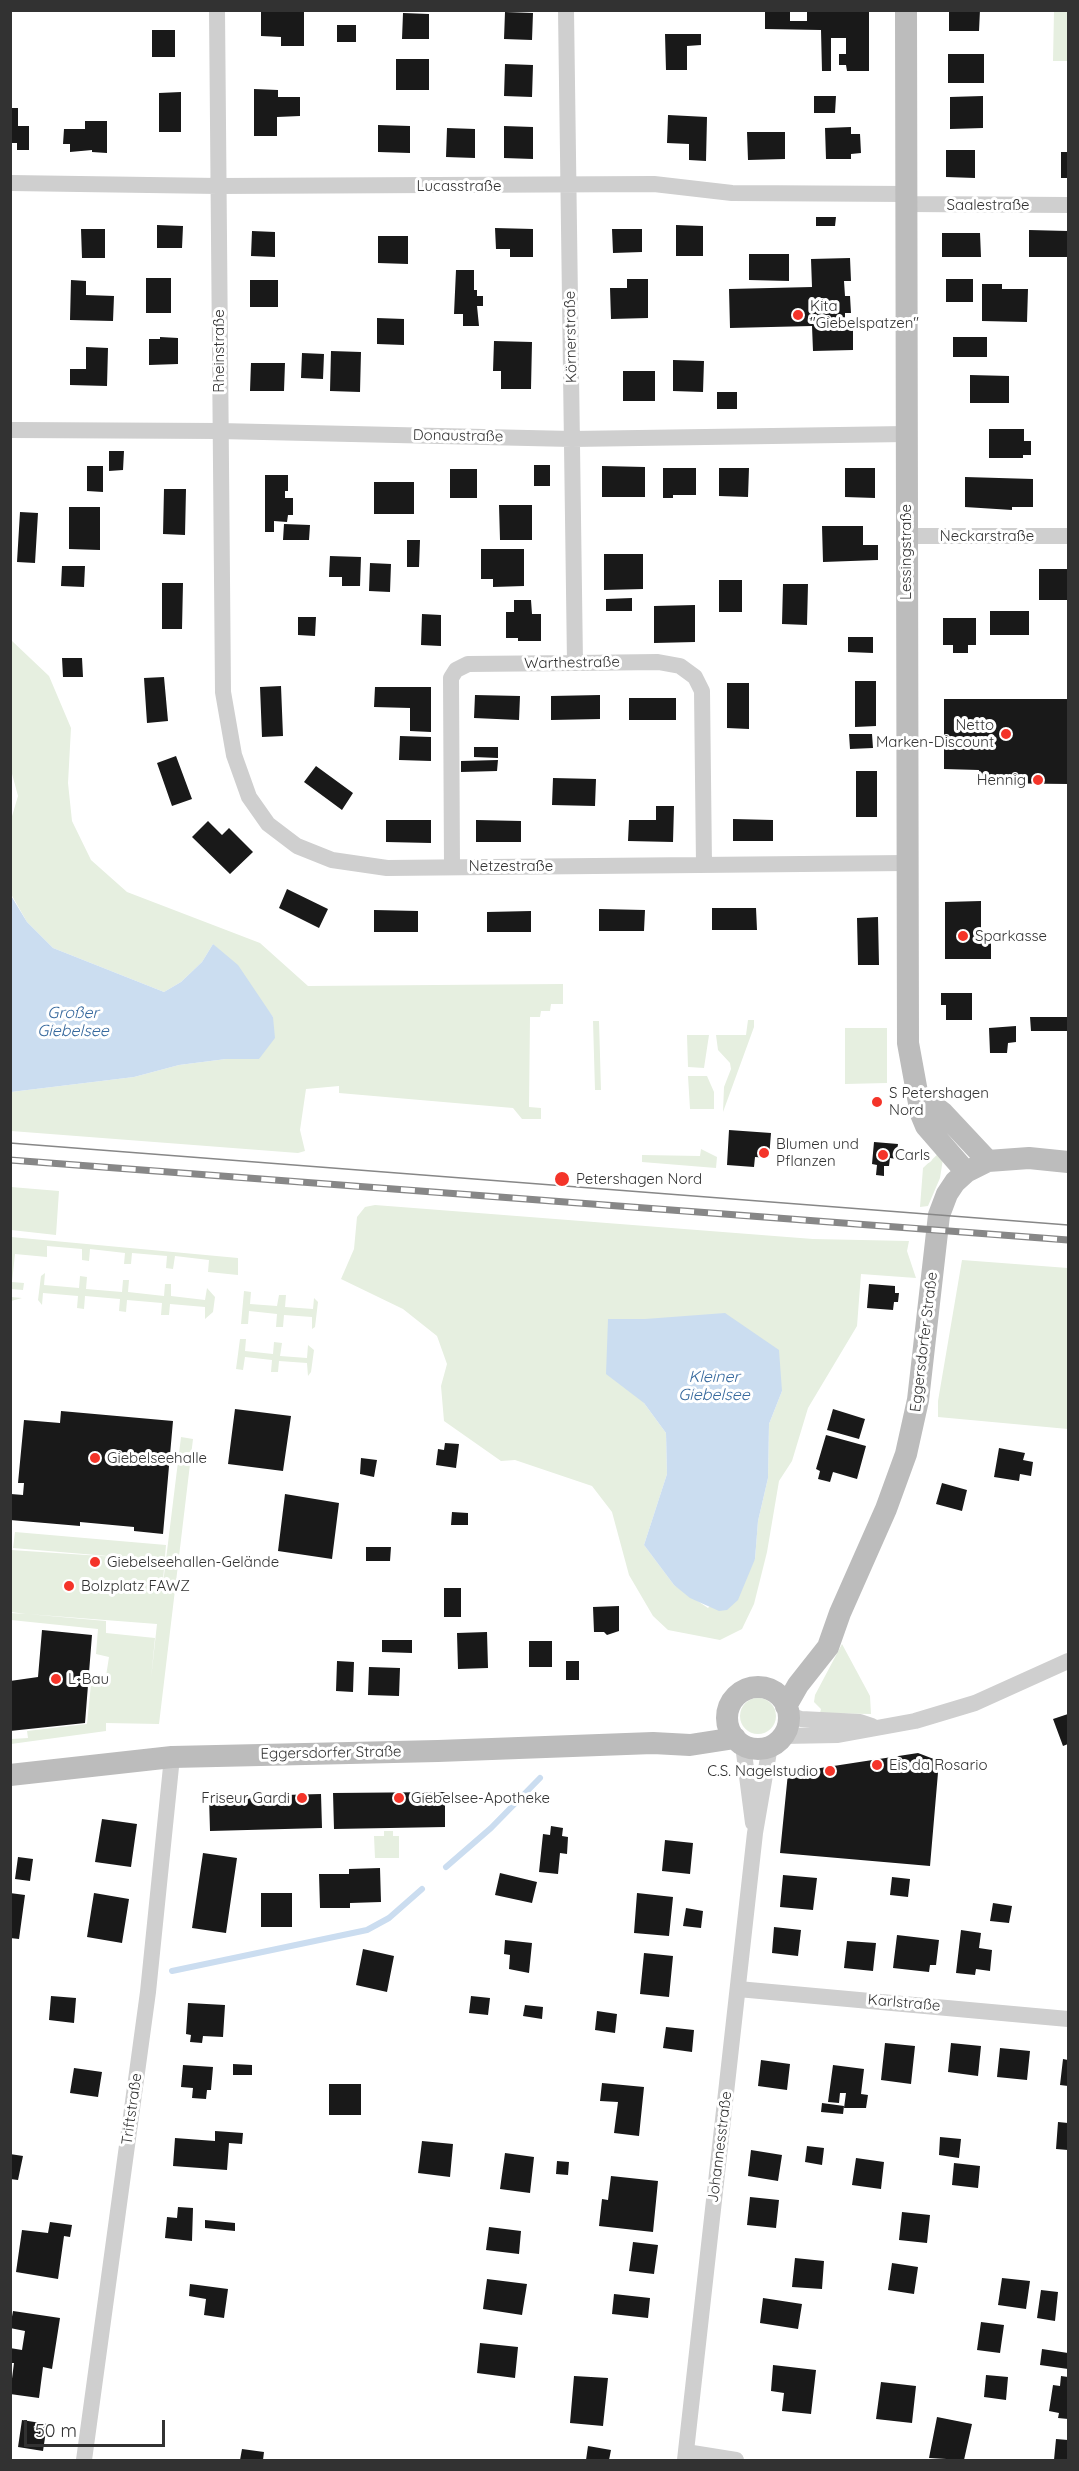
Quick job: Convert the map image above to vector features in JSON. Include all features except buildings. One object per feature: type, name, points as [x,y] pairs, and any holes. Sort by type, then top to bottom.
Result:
[{"type":"street","name":"Rheinstraße","points":[[217,10],[223,692]]},
{"type":"street","name":"Körnerstraße","points":[[566,10],[575,663]]},
{"type":"street","name":"Lessingstraße","points":[[906,10],[908,1043],[917,1093],[926,1126],[966,1172]]},
{"type":"street","name":"Lucasstraße","points":[[10,183],[218,186],[654,184],[732,193],[907,199]]},
{"type":"street","name":"Saalestraße","points":[[907,199],[1068,205]]},
{"type":"street","name":"Donaustraße","points":[[10,430],[219,431],[572,439],[906,434]]},
{"type":"street","name":"Neckarstraße","points":[[906,536],[1068,536]]},
{"type":"street","name":"Warthestraße","points":[[452,867],[451,678],[456,670],[468,664],[658,662],[680,666],[694,677],[702,691],[704,865]]},
{"type":"street","name":"Netzestraße","points":[[223,692],[234,755],[249,797],[268,824],[290,841],[332,860],[358,865],[452,867],[906,863]]},
{"type":"street","points":[[917,1093],[944,1113],[988,1161]]},
{"type":"street","name":"Eggersdorfer Straße","points":[[782,1726],[798,1685],[828,1647],[840,1613],[886,1509],[906,1454],[918,1400],[939,1215],[955,1182],[966,1172],[988,1161],[1029,1158],[1068,1162]]},
{"type":"street","name":"Eggersdorfer Straße","points":[[766,1688],[796,1666],[840,1613]]},
{"type":"street","points":[[782,1726],[838,1735],[915,1721],[975,1703],[1068,1661]]},
{"type":"street","points":[[766,1688],[778,1695],[782,1726],[757,1749],[739,1741],[728,1726],[730,1706],[744,1690],[766,1688]]},
{"type":"street","name":"Eggersdorfer Straße","points":[[653,1743],[711,1724],[722,1717],[730,1706]]},
{"type":"street","name":"Johannesstraße","points":[[686,2456],[755,1833],[782,1726]]},
{"type":"street","name":"Eggersdorfer Straße","points":[[10,1775],[172,1757],[653,1743],[690,1745],[739,1741]]},
{"type":"street","name":"Johannesstraße","points":[[739,1741],[755,1833]]},
{"type":"street","name":"Triftstraße","points":[[84,2460],[148,1992],[172,1757]]},
{"type":"street","name":"Karlstraße","points":[[738,1989],[1068,2019]]},
{"type":"street","points":[[686,2456],[736,2460]]},
{"type":"green space","points":[[1054,11],[1068,11],[1068,61],[1053,61]]},
{"type":"green space","points":[[11,640],[49,676],[71,728],[68,783],[72,821],[91,860],[127,892],[260,943],[308,986],[563,984],[563,1004],[551,1004],[550,1011],[541,1011],[540,1017],[530,1017],[529,1107],[541,1108],[541,1119],[522,1119],[513,1108],[339,1093],[339,1086],[306,1089],[300,1130],[305,1151],[298,1153],[11,1131],[11,1092],[134,1077],[179,1065],[226,1059],[259,1059],[273,1017],[213,944],[202,962],[181,982],[164,992],[53,948],[27,922],[11,894],[10,823],[18,796],[11,770]]},
{"type":"green space","points":[[748,1020],[754,1020],[754,1027],[723,1112],[724,1087],[731,1069],[730,1063],[718,1050],[716,1035],[746,1035]]},
{"type":"green space","points":[[593,1021],[599,1021],[601,1090],[595,1090]]},
{"type":"green space","points":[[845,1028],[887,1028],[887,1083],[845,1084]]},
{"type":"green space","points":[[687,1035],[709,1035],[704,1068],[688,1067]]},
{"type":"green space","points":[[688,1076],[707,1076],[714,1092],[714,1109],[690,1109]]},
{"type":"green space","points":[[701,1149],[717,1157],[716,1168],[642,1162],[642,1155],[700,1156]]},
{"type":"green space","points":[[940,1152],[943,1159],[940,1178],[928,1206],[920,1207],[923,1168]]},
{"type":"green space","points":[[11,1187],[59,1191],[56,1235],[11,1230]]},
{"type":"green space","points":[[375,1205],[813,1239],[909,1241],[907,1251],[916,1278],[861,1274],[857,1326],[808,1408],[792,1461],[779,1481],[767,1552],[754,1604],[742,1629],[720,1640],[668,1630],[653,1616],[629,1575],[612,1512],[592,1486],[515,1460],[501,1461],[444,1421],[441,1386],[447,1364],[437,1336],[403,1309],[341,1279],[354,1249],[357,1217],[365,1207]],"holes":[[[609,1319],[645,1319],[782,1391],[769,1424],[768,1478],[758,1521],[755,1559],[708,1608],[674,1585],[644,1545],[667,1474],[666,1433],[644,1403]]]},
{"type":"green space","points":[[11,1237],[238,1258],[238,1275],[208,1272],[209,1260],[175,1256],[173,1269],[166,1268],[167,1256],[132,1253],[131,1264],[124,1264],[125,1253],[90,1249],[89,1261],[82,1260],[82,1249],[47,1246],[47,1257],[15,1254],[12,1282],[24,1283],[23,1290],[11,1289]]},
{"type":"green space","points":[[962,1260],[1068,1268],[1068,1429],[938,1417],[938,1401]]},
{"type":"green space","points":[[45,1273],[44,1285],[79,1288],[80,1276],[87,1277],[86,1289],[122,1292],[123,1280],[129,1280],[128,1292],[164,1296],[165,1284],[171,1284],[171,1296],[205,1300],[207,1288],[215,1297],[213,1312],[205,1319],[205,1307],[170,1304],[169,1315],[161,1315],[162,1303],[127,1300],[126,1312],[119,1311],[120,1299],[85,1296],[84,1309],[77,1308],[78,1296],[43,1293],[42,1305],[38,1300],[41,1276]]},
{"type":"green space","points":[[244,1291],[251,1292],[250,1304],[277,1306],[279,1295],[286,1295],[285,1307],[313,1309],[314,1298],[318,1302],[315,1327],[312,1329],[312,1317],[284,1315],[283,1327],[276,1327],[277,1314],[249,1311],[248,1324],[241,1324]]},
{"type":"green space","points":[[240,1339],[246,1339],[245,1351],[273,1354],[274,1342],[282,1343],[280,1356],[307,1358],[308,1345],[314,1350],[311,1372],[308,1376],[307,1363],[279,1361],[278,1372],[271,1372],[272,1360],[245,1357],[243,1370],[236,1369]]},
{"type":"green space","points":[[181,1437],[193,1439],[159,1724],[106,1723],[106,1731],[11,1744],[11,1739],[28,1738],[27,1731],[87,1724],[92,1674],[106,1676],[109,1657],[96,1654],[98,1629],[11,1620],[11,1613],[26,1614],[11,1612],[11,1550],[131,1558],[13,1548],[15,1532],[166,1545],[162,1592]],"holes":[[[27,1614],[157,1624],[151,1679],[155,1638],[106,1633],[106,1621]]]},
{"type":"green space","points":[[842,1644],[870,1696],[871,1714],[820,1713],[821,1709],[814,1702],[815,1695]]},
{"type":"green space","points":[[758,1698],[771,1703],[776,1716],[771,1729],[758,1734],[745,1729],[740,1716],[745,1703]]},
{"type":"green space","points":[[384,1831],[393,1831],[393,1836],[399,1836],[399,1858],[375,1858],[374,1836],[384,1836]]},
{"type":"water","name":"Großer Giebelsee","points":[[10,894],[27,922],[53,948],[164,992],[181,982],[202,962],[213,944],[238,965],[273,1017],[275,1038],[259,1059],[226,1059],[179,1065],[134,1077],[11,1092]]},
{"type":"water","name":"Kleiner Giebelsee","points":[[725,1313],[779,1350],[782,1391],[769,1424],[768,1478],[758,1521],[755,1559],[738,1600],[727,1610],[719,1611],[690,1598],[674,1585],[644,1545],[667,1474],[666,1433],[644,1403],[606,1374],[608,1319],[645,1319]]},
{"type":"waterway","points":[[446,1867],[491,1828],[540,1778]]},
{"type":"waterway","points":[[172,1971],[367,1930],[389,1918],[422,1889]]},
{"type":"tram line","points":[[10,1143],[1068,1225]]},
{"type":"railway","points":[[10,1160],[1068,1240]]},
{"type":"place","name":"Kita \"Giebelspatzen\"","points":[[798,315]]},
{"type":"place","name":"Netto Marken-Discount","points":[[1006,734]]},
{"type":"place","name":"Hennig","points":[[1038,780]]},
{"type":"place","name":"Sparkasse","points":[[963,936]]},
{"type":"place","name":"S Petershagen Nord","points":[[877,1102]]},
{"type":"place","name":"Blumen und Pflanzen","points":[[764,1153]]},
{"type":"place","name":"Carls","points":[[883,1155]]},
{"type":"place","name":"Petershagen Nord","points":[[562,1179]]},
{"type":"place","name":"Giebelseehalle","points":[[95,1458]]},
{"type":"place","name":"Giebelseehallen-Gelände","points":[[95,1562]]},
{"type":"place","name":"Bolzplatz FAWZ","points":[[69,1586]]},
{"type":"place","name":"L-Bau","points":[[56,1679]]},
{"type":"place","name":"Eis da Rosario","points":[[877,1765]]},
{"type":"place","name":"C.S. Nagelstudio","points":[[830,1771]]},
{"type":"place","name":"Friseur Gardi","points":[[302,1798]]},
{"type":"place","name":"Giebelsee-Apotheke","points":[[399,1798]]}]
